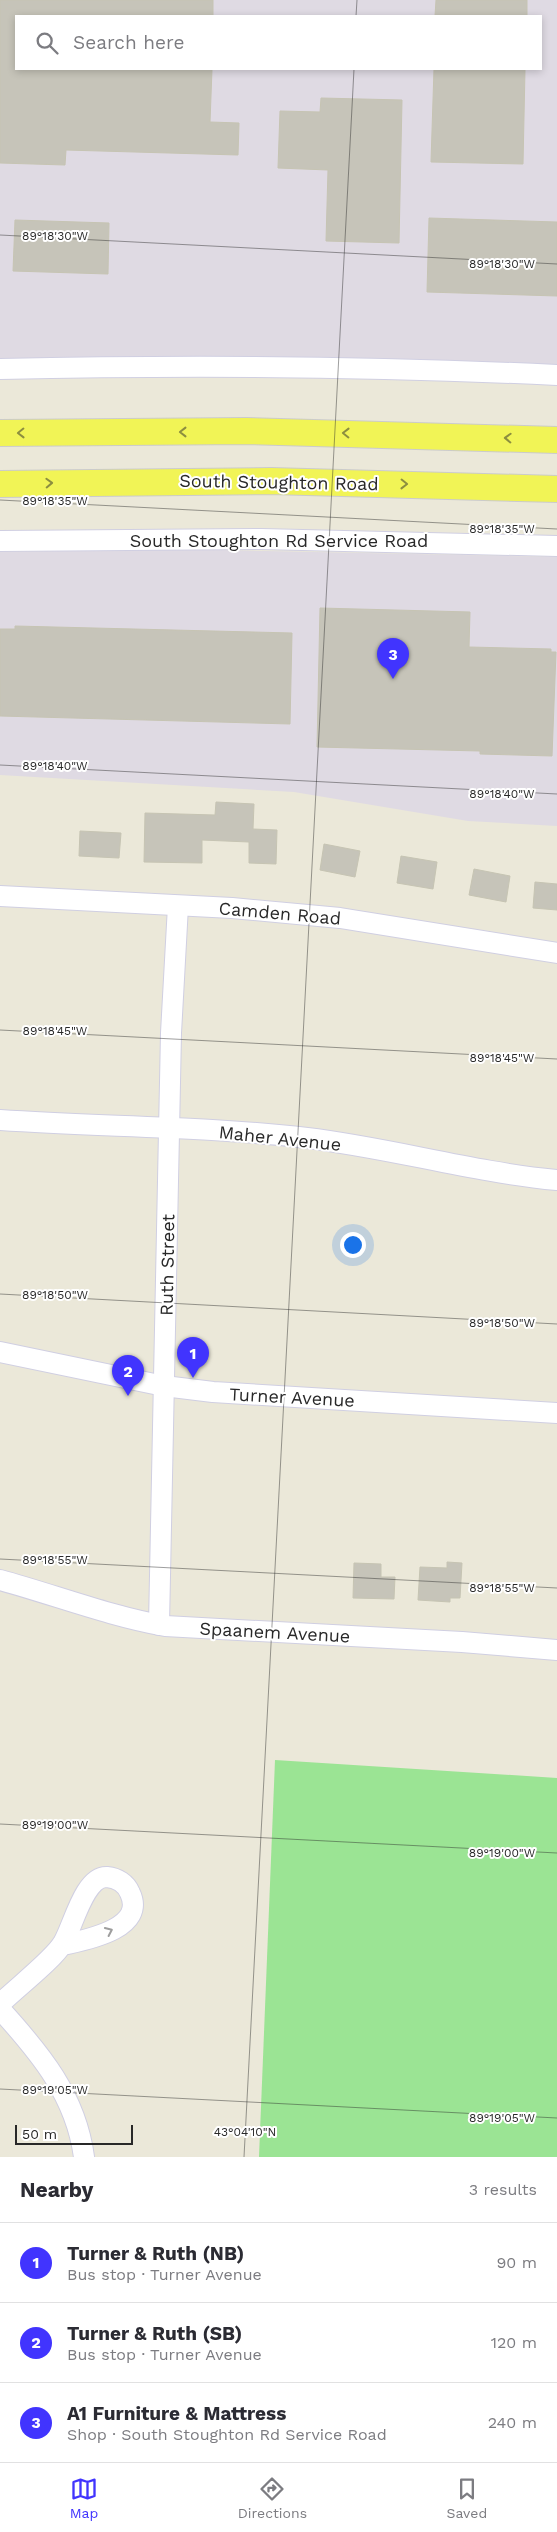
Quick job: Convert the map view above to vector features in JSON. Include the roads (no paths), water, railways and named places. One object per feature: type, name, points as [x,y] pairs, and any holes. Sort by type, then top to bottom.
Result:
[{"type":"main road","points":[[0,433],[246,432],[557,440]]},
{"type":"main road","name":"South Stoughton Road","points":[[0,484],[271,481],[557,489]]},
{"type":"street","points":[[0,369],[112,366],[290,367],[557,375]]},
{"type":"street","name":"South Stoughton Rd Service Road","points":[[0,541],[261,539],[557,546]]},
{"type":"street","name":"Camden Road","points":[[0,896],[232,908],[340,918],[557,953]]},
{"type":"street","name":"Ruth Street","points":[[160,1625],[169,1128],[178,906]]},
{"type":"street","name":"Maher Avenue","points":[[0,1120],[169,1128],[307,1138],[484,1171],[557,1180]]},
{"type":"street","name":"Turner Avenue","points":[[0,1352],[164,1386],[264,1396],[557,1413]]},
{"type":"street","name":"Spaanem Avenue","points":[[0,1580],[57,1595],[130,1619],[160,1625],[323,1636],[462,1642],[557,1650]]},
{"type":"street","points":[[0,2004],[63,1945]]},
{"type":"street","points":[[0,2009],[54,2074],[75,2116],[84,2157]]},
{"type":"place","name":"A1 Furniture & Mattress","points":[[393,679]]},
{"type":"place","name":"Turner & Ruth (NB)","points":[[193,1378]]},
{"type":"place","name":"Turner & Ruth (SB)","points":[[128,1396]]}]
